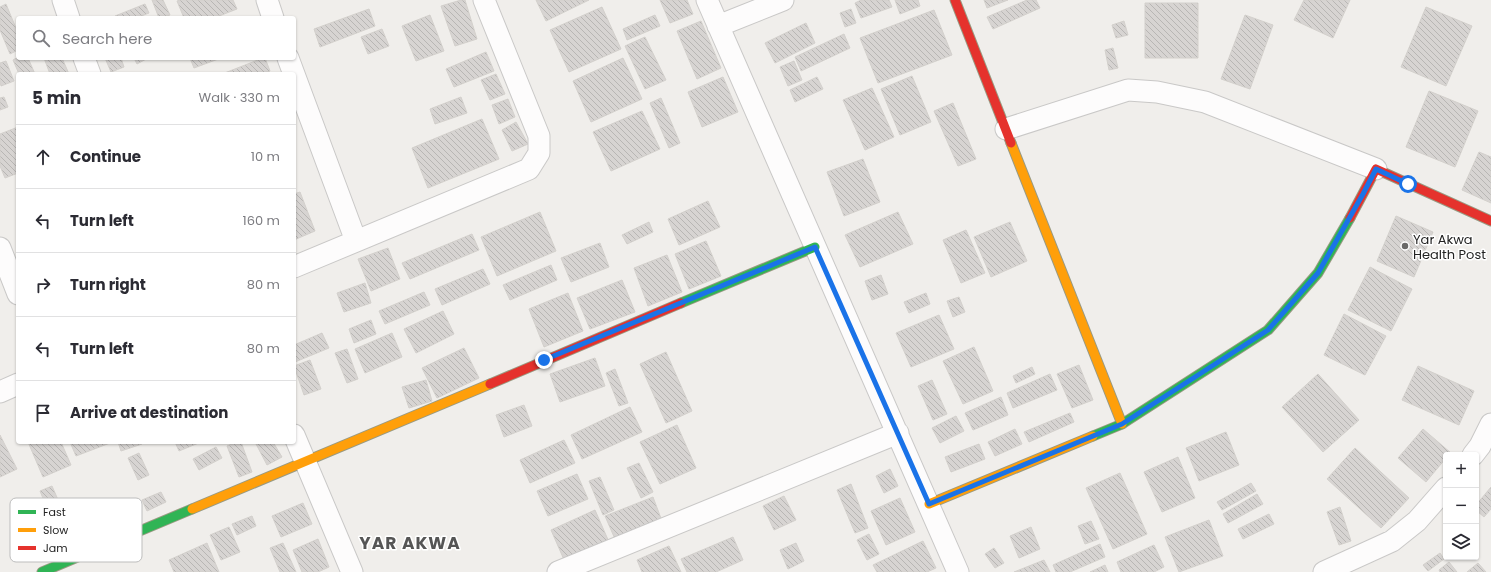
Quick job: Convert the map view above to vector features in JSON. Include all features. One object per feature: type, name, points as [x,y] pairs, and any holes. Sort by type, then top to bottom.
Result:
[{"type":"street","points":[[63,0],[69,16]]},
{"type":"street","points":[[267,0],[272,16]]},
{"type":"street","points":[[296,266],[529,169],[539,153],[539,136],[484,0]]},
{"type":"street","points":[[707,0],[958,572]]},
{"type":"street","points":[[718,26],[783,0]]},
{"type":"street","points":[[956,0],[1122,424]]},
{"type":"street","points":[[85,60],[89,72]]},
{"type":"street","points":[[289,60],[293,72]]},
{"type":"street","points":[[296,80],[356,241]]},
{"type":"street","points":[[1006,129],[1128,90],[1157,92],[1205,102],[1376,169],[1491,221]]},
{"type":"street","points":[[929,504],[1122,424],[1268,330],[1318,273],[1376,169]]},
{"type":"street","points":[[142,530],[815,247]]},
{"type":"street","points":[[0,248],[16,289]]},
{"type":"street","points":[[0,392],[16,385]]},
{"type":"street","points":[[1481,451],[1491,424]]},
{"type":"street","points":[[558,572],[898,433]]},
{"type":"street","points":[[296,440],[352,572]]},
{"type":"street","points":[[1324,572],[1392,540],[1417,521],[1443,491]]},
{"type":"street","points":[[42,572],[66,562]]},
{"type":"building","points":[[152,0],[163,0],[170,15],[158,16]]},
{"type":"building","points":[[233,0],[237,9],[219,16],[183,16],[177,1]]},
{"type":"building","points":[[465,0],[477,39],[455,46],[441,6]]},
{"type":"building","points":[[536,0],[589,0],[546,21]]},
{"type":"building","points":[[660,0],[687,0],[693,14],[670,23]]},
{"type":"building","points":[[861,0],[889,0],[892,7],[861,18],[855,3]]},
{"type":"building","points":[[895,0],[918,0],[920,6],[900,14]]},
{"type":"building","points":[[984,0],[1008,0],[987,8]]},
{"type":"building","points":[[1027,0],[1036,0],[1040,8],[993,29],[987,17]]},
{"type":"building","points":[[1304,0],[1350,0],[1333,38],[1294,20]]},
{"type":"building","points":[[1145,3],[1198,3],[1198,58],[1145,58]]},
{"type":"building","points":[[6,4],[16,28],[16,51],[10,54],[0,30],[0,7]]},
{"type":"building","points":[[145,4],[149,13],[141,16],[115,16]]},
{"type":"building","points":[[602,7],[621,49],[569,72],[550,30]]},
{"type":"building","points":[[1426,7],[1472,26],[1446,86],[1401,67]]},
{"type":"building","points":[[369,9],[375,26],[320,47],[314,29]]},
{"type":"building","points":[[851,9],[856,23],[845,27],[840,13]]},
{"type":"building","points":[[934,10],[952,55],[878,83],[860,38]]},
{"type":"building","points":[[430,15],[444,51],[416,61],[402,26]]},
{"type":"building","points":[[655,15],[660,26],[627,40],[623,29]]},
{"type":"building","points":[[1245,15],[1273,25],[1250,89],[1221,79]]},
{"type":"building","points":[[701,21],[721,68],[697,79],[677,31]]},
{"type":"building","points":[[1124,21],[1128,35],[1116,38],[1112,25]]},
{"type":"building","points":[[806,23],[815,43],[775,63],[765,43]]},
{"type":"building","points":[[382,29],[389,46],[368,54],[361,37]]},
{"type":"building","points":[[844,34],[850,48],[801,71],[795,57]]},
{"type":"building","points":[[645,37],[666,80],[645,89],[625,46]]},
{"type":"building","points":[[1113,48],[1118,68],[1109,70],[1105,50]]},
{"type":"building","points":[[486,52],[494,71],[454,87],[446,69]]},
{"type":"building","points":[[16,58],[16,60],[29,60],[34,72],[18,72],[13,60]]},
{"type":"building","points":[[623,58],[642,99],[591,122],[573,81]]},
{"type":"building","points":[[45,60],[63,60],[68,72],[49,72]]},
{"type":"building","points":[[106,60],[122,60],[124,67],[111,72]]},
{"type":"building","points":[[135,60],[144,60],[137,64]]},
{"type":"building","points":[[191,60],[216,60],[194,68]]},
{"type":"building","points":[[258,60],[266,60],[270,71],[267,72],[227,72]]},
{"type":"building","points":[[6,61],[14,81],[1,86],[0,63]]},
{"type":"building","points":[[794,61],[802,80],[788,86],[780,67]]},
{"type":"building","points":[[496,74],[505,94],[490,100],[481,80]]},
{"type":"building","points":[[912,76],[931,122],[900,135],[881,89]]},
{"type":"building","points":[[723,77],[738,112],[702,127],[688,92]]},
{"type":"building","points":[[817,77],[823,89],[795,102],[790,90]]},
{"type":"building","points":[[872,88],[894,137],[865,150],[843,100]]},
{"type":"building","points":[[1429,91],[1478,111],[1455,167],[1406,147]]},
{"type":"building","points":[[4,97],[8,107],[0,110],[0,98]]},
{"type":"building","points":[[461,97],[467,113],[435,124],[430,109]]},
{"type":"building","points":[[661,98],[680,143],[669,148],[650,103]]},
{"type":"building","points":[[508,99],[515,117],[499,124],[492,105]]},
{"type":"building","points":[[953,103],[976,159],[958,166],[934,111]]},
{"type":"building","points":[[642,111],[660,149],[611,171],[593,132]]},
{"type":"building","points":[[482,119],[499,159],[428,188],[412,148]]},
{"type":"building","points":[[516,122],[528,144],[512,151],[502,130]]},
{"type":"building","points":[[16,128],[16,174],[5,178],[0,166],[0,134]]},
{"type":"building","points":[[1479,152],[1491,157],[1491,203],[1462,190]]},
{"type":"building","points":[[863,159],[880,202],[844,216],[827,172]]},
{"type":"building","points":[[300,192],[315,231],[296,239],[296,193]]},
{"type":"building","points":[[708,201],[720,227],[679,245],[668,219]]},
{"type":"building","points":[[540,212],[556,251],[497,276],[481,237]]},
{"type":"building","points":[[898,212],[913,244],[860,267],[845,235]]},
{"type":"building","name":"Yar Akwa Health Post","points":[[1396,216],[1433,232],[1414,277],[1377,261]]},
{"type":"building","points":[[649,222],[653,232],[627,244],[622,235]]},
{"type":"building","points":[[1010,222],[1027,261],[991,277],[974,237]]},
{"type":"building","points":[[966,230],[985,273],[961,283],[943,240]]},
{"type":"building","points":[[472,234],[479,250],[410,279],[402,263]]},
{"type":"building","points":[[706,241],[721,276],[689,289],[675,254]]},
{"type":"building","points":[[600,243],[609,267],[571,282],[561,258]]},
{"type":"building","points":[[388,248],[400,279],[371,291],[358,259]]},
{"type":"building","points":[[667,255],[682,292],[648,306],[634,268]]},
{"type":"building","points":[[551,265],[557,280],[510,300],[503,285]]},
{"type":"building","points":[[1370,267],[1412,289],[1391,331],[1348,310]]},
{"type":"building","points":[[483,269],[490,284],[442,305],[435,289]]},
{"type":"building","points":[[881,275],[888,294],[872,300],[865,281]]},
{"type":"building","points":[[622,280],[635,312],[590,329],[577,298]]},
{"type":"building","points":[[365,283],[371,303],[344,312],[337,293]]},
{"type":"building","points":[[424,292],[430,305],[385,324],[379,311]]},
{"type":"building","points":[[568,293],[583,331],[544,347],[529,309]]},
{"type":"building","points":[[926,293],[930,304],[909,313],[904,302]]},
{"type":"building","points":[[959,297],[965,312],[953,317],[947,301]]},
{"type":"building","points":[[443,311],[454,334],[416,353],[404,329]]},
{"type":"building","points":[[1344,314],[1386,336],[1365,375],[1324,355]]},
{"type":"building","points":[[939,315],[954,349],[911,367],[896,333]]},
{"type":"building","points":[[371,320],[376,334],[354,343],[349,329]]},
{"type":"building","points":[[322,333],[329,348],[296,362],[296,344]]},
{"type":"building","points":[[392,333],[402,357],[365,373],[355,349]]},
{"type":"building","points":[[974,347],[993,391],[963,404],[943,361]]},
{"type":"building","points":[[464,348],[479,378],[437,398],[422,368]]},
{"type":"building","points":[[347,349],[358,379],[347,383],[335,353]]},
{"type":"building","points":[[666,352],[692,411],[666,423],[640,364]]},
{"type":"building","points":[[595,358],[605,386],[560,402],[550,374]]},
{"type":"building","points":[[310,360],[321,389],[304,395],[296,372],[296,365]]},
{"type":"building","points":[[1079,365],[1093,400],[1072,408],[1057,374]]},
{"type":"building","points":[[1418,366],[1474,391],[1459,425],[1402,400]]},
{"type":"building","points":[[1032,367],[1035,374],[1016,383],[1013,376]]},
{"type":"building","points":[[615,369],[628,403],[619,406],[606,373]]},
{"type":"building","points":[[1050,374],[1057,390],[1013,408],[1007,393]]},
{"type":"building","points":[[1318,374],[1359,420],[1323,452],[1282,407]]},
{"type":"building","points":[[426,380],[432,401],[409,408],[402,387]]},
{"type":"building","points":[[932,380],[947,414],[933,420],[918,386]]},
{"type":"building","points":[[1001,397],[1008,415],[973,430],[965,413]]},
{"type":"building","points":[[524,405],[532,426],[504,437],[496,415]]},
{"type":"building","points":[[630,407],[642,432],[582,459],[571,435]]},
{"type":"building","points":[[1070,413],[1074,422],[1029,442],[1024,432]]},
{"type":"building","points":[[956,416],[964,431],[940,443],[932,428]]},
{"type":"building","points":[[677,425],[696,468],[660,484],[640,442]]},
{"type":"building","points":[[1015,429],[1022,444],[995,456],[988,442]]},
{"type":"building","points":[[1423,429],[1450,452],[1443,452],[1443,462],[1426,482],[1398,458]]},
{"type":"building","points":[[1226,432],[1239,465],[1199,481],[1186,448]]},
{"type":"building","points":[[0,435],[17,469],[0,477]]},
{"type":"building","points":[[564,440],[575,463],[530,483],[520,460]]},
{"type":"building","points":[[29,444],[62,444],[71,465],[43,477]]},
{"type":"building","points":[[71,444],[107,444],[76,456]]},
{"type":"building","points":[[119,444],[142,444],[121,451]]},
{"type":"building","points":[[176,444],[196,444],[179,451]]},
{"type":"building","points":[[232,444],[242,444],[252,472],[239,477],[227,446]]},
{"type":"building","points":[[256,444],[274,444],[282,457],[267,465]]},
{"type":"building","points":[[979,444],[985,459],[951,472],[945,457]]},
{"type":"building","points":[[216,447],[222,458],[199,470],[193,459]]},
{"type":"building","points":[[1355,448],[1409,498],[1381,528],[1327,479]]},
{"type":"building","points":[[139,453],[149,475],[138,480],[128,458]]},
{"type":"building","points":[[1178,457],[1195,498],[1162,512],[1144,472]]},
{"type":"building","points":[[639,463],[653,492],[641,498],[627,468]]},
{"type":"building","points":[[890,469],[898,486],[884,493],[876,476]]},
{"type":"building","points":[[1120,473],[1147,534],[1113,549],[1086,488]]},
{"type":"building","points":[[577,474],[588,499],[548,516],[537,491]]},
{"type":"building","points":[[600,477],[614,510],[603,515],[589,481]]},
{"type":"building","points":[[1251,483],[1256,491],[1222,510],[1217,502]]},
{"type":"building","points":[[851,484],[868,528],[855,533],[837,490]]},
{"type":"building","points":[[52,486],[57,498],[43,498],[40,491]]},
{"type":"building","points":[[1491,487],[1491,509],[1484,517],[1479,513],[1479,501]]},
{"type":"building","points":[[161,492],[166,502],[147,511],[142,500]]},
{"type":"building","points":[[1257,494],[1263,504],[1228,523],[1223,514]]},
{"type":"building","points":[[784,496],[796,520],[774,530],[763,506]]},
{"type":"building","points":[[653,497],[662,521],[615,539],[605,516]]},
{"type":"building","points":[[900,498],[915,532],[886,545],[871,511]]},
{"type":"building","points":[[303,503],[312,524],[281,537],[272,516]]},
{"type":"building","points":[[1340,507],[1351,541],[1339,545],[1327,512]]},
{"type":"building","points":[[595,510],[609,542],[565,562],[551,530]]},
{"type":"building","points":[[1269,514],[1274,524],[1243,539],[1238,529]]},
{"type":"building","points":[[252,516],[256,526],[237,535],[232,524]]},
{"type":"building","points":[[1209,520],[1223,556],[1179,572],[1165,537]]},
{"type":"building","points":[[1091,521],[1099,539],[1085,544],[1078,526]]},
{"type":"building","points":[[229,527],[240,552],[221,560],[210,535]]},
{"type":"building","points":[[1031,527],[1040,549],[1019,558],[1010,536]]},
{"type":"building","points":[[869,534],[879,554],[867,560],[857,540]]},
{"type":"building","points":[[733,537],[743,560],[716,572],[687,572],[681,559]]},
{"type":"building","points":[[318,539],[329,567],[318,572],[302,572],[293,550]]},
{"type":"building","points":[[923,541],[936,568],[927,572],[877,572],[873,565]]},
{"type":"building","points":[[207,543],[219,572],[174,572],[169,560]]},
{"type":"building","points":[[283,543],[296,572],[280,572],[270,548]]},
{"type":"building","points":[[796,543],[804,561],[788,569],[780,550]]},
{"type":"building","points":[[1100,544],[1105,557],[1070,572],[1056,572],[1053,565]]},
{"type":"building","points":[[1154,545],[1164,567],[1154,572],[1121,572],[1117,562]]},
{"type":"building","points":[[669,546],[681,572],[642,572],[637,560]]},
{"type":"building","points":[[994,548],[1004,563],[995,568],[985,554]]},
{"type":"building","points":[[1440,553],[1443,558],[1443,560],[1428,571],[1423,565]]},
{"type":"building","points":[[1044,560],[1050,572],[1014,572]]},
{"type":"building","points":[[1449,562],[1457,572],[1440,572],[1439,570]]},
{"type":"building","points":[[1478,563],[1486,572],[1467,572]]},
{"type":"building","points":[[1105,565],[1108,572],[1090,572]]},
{"type":"traffic: fast","points":[[1093,436],[1122,424],[1268,330],[1318,273],[1350,218]]},
{"type":"traffic: fast","points":[[681,303],[815,247]]},
{"type":"traffic: fast","points":[[142,530],[192,509]]},
{"type":"traffic: fast","points":[[42,572],[66,562]]},
{"type":"traffic: slow","points":[[1011,143],[1122,424]]},
{"type":"traffic: slow","points":[[192,509],[490,384]]},
{"type":"traffic: slow","points":[[929,504],[1093,436]]},
{"type":"traffic: jam","points":[[955,0],[1011,143]]},
{"type":"traffic: jam","points":[[1350,218],[1376,169],[1491,221]]},
{"type":"traffic: jam","points":[[490,384],[681,303]]},
{"type":"place","name":"Yar Akwa Health Post","points":[[1405,246]]},
{"type":"district","name":"YAR AKWA","points":[[410,543]]},
{"type":"route","points":[[544,360],[815,247],[929,504],[1122,424],[1268,330],[1318,273],[1376,169],[1408,184]]}]
